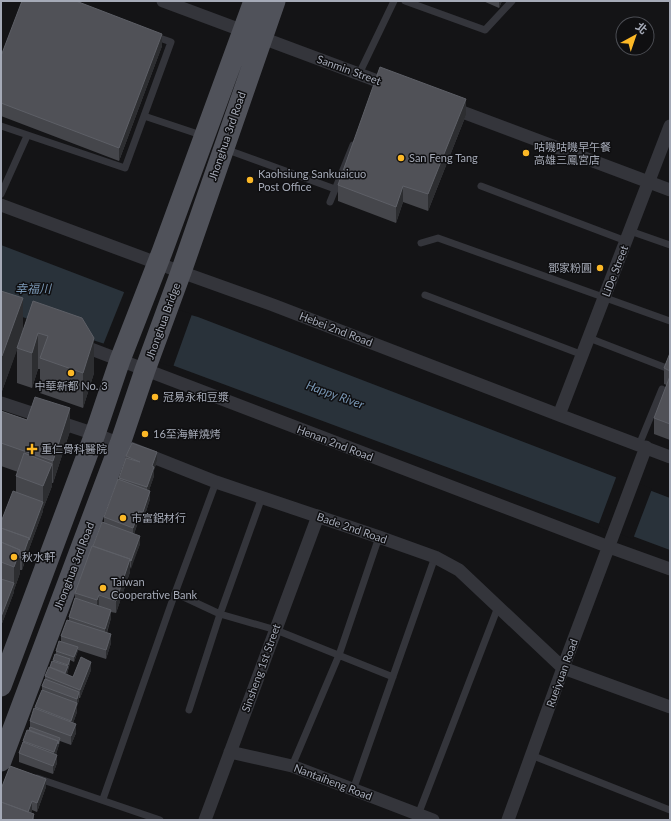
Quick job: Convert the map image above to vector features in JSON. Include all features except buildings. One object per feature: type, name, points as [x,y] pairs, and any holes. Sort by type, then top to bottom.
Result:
[{"type":"main road","name":"Jhonghua 3rd Road","points":[[181,272],[223,148],[253,34],[254,1]]},
{"type":"main road","name":"Jhonghua 3rd Road","points":[[157,263],[204,136],[253,34],[275,1]]},
{"type":"main road","points":[[2,681],[95,434],[120,360],[157,263]]},
{"type":"main road","name":"Jhonghua Bridge","points":[[145,370],[181,272]]},
{"type":"main road","name":"Jhonghua 3rd Road","points":[[3,765],[120,444],[145,370]]},
{"type":"street","name":"Sanmin Street","points":[[163,1],[359,74],[377,85],[401,89]]},
{"type":"street","points":[[437,103],[670,190]]},
{"type":"street","name":"LiDe Street","points":[[559,415],[670,126]]},
{"type":"street","name":"Hebei 2nd Road","points":[[1,205],[181,272],[273,304],[559,415],[670,456]]},
{"type":"street","name":"Henan 2nd Road","points":[[68,341],[670,569]]},
{"type":"street","name":"Bade 2nd Road","points":[[3,405],[95,434],[216,482],[435,557],[459,570],[563,668],[670,707]]},
{"type":"street","name":"Rueiyuan Road","points":[[508,820],[563,668],[642,460],[643,446]]},
{"type":"street","name":"Sinsheng 1st Street","points":[[205,820],[318,516]]},
{"type":"street","name":"Nantaiheng Road","points":[[230,752],[292,766],[433,820]]},
{"type":"lane","points":[[359,74],[394,1]]},
{"type":"lane","points":[[405,1],[485,30],[512,1]]},
{"type":"lane","points":[[1,126],[125,168],[171,42],[149,34]]},
{"type":"lane","points":[[144,116],[204,136]]},
{"type":"lane","points":[[1,194],[28,136]]},
{"type":"lane","points":[[330,202],[355,139]]},
{"type":"lane","points":[[223,148],[335,189]]},
{"type":"lane","points":[[481,186],[628,236],[670,245]]},
{"type":"lane","points":[[422,243],[438,238],[670,321]]},
{"type":"lane","points":[[425,295],[583,355]]},
{"type":"lane","points":[[589,338],[669,369]]},
{"type":"lane","points":[[643,446],[662,389]]},
{"type":"lane","points":[[103,799],[175,593],[216,482]]},
{"type":"lane","points":[[189,710],[220,614],[262,497]]},
{"type":"lane","points":[[292,766],[339,655],[379,537]]},
{"type":"lane","points":[[353,790],[435,557]]},
{"type":"lane","points":[[175,593],[220,614],[276,630],[393,677]]},
{"type":"lane","points":[[418,815],[498,607]]},
{"type":"lane","points":[[532,755],[670,810]]},
{"type":"lane","points":[[30,775],[160,820]]},
{"type":"water","name":"幸福川","points":[[1,245],[163,307],[198,317],[670,498],[670,550],[153,358],[1,310]]},
{"type":"pier","points":[[125,290],[192,314],[173,367],[103,345]]},
{"type":"pier","points":[[617,475],[652,489],[633,539],[598,526]]},
{"type":"place","name":"咕嘰咕嘰早午餐 高雄三鳳宮店","points":[[526,153]]},
{"type":"place","name":"San Feng Tang","points":[[401,158]]},
{"type":"place","name":"Kaohsiung Sankuaicuo Post Office","points":[[250,180]]},
{"type":"place","name":"鄧家粉圓","points":[[600,268]]},
{"type":"place","name":"中華新都 No. 3","points":[[71,373]]},
{"type":"place","name":"冠易永和豆漿","points":[[155,397]]},
{"type":"place","name":"16至海鮮燒烤","points":[[145,434]]},
{"type":"place","name":"重仁骨科醫院","points":[[32,449]]},
{"type":"place","name":"市富鋁材行","points":[[123,518]]},
{"type":"place","name":"秋水軒","points":[[14,557]]},
{"type":"place","name":"Taiwan Cooperative Bank","points":[[103,588]]},
{"type":"water label","name":"Happy River","points":[[335,395]]}]
